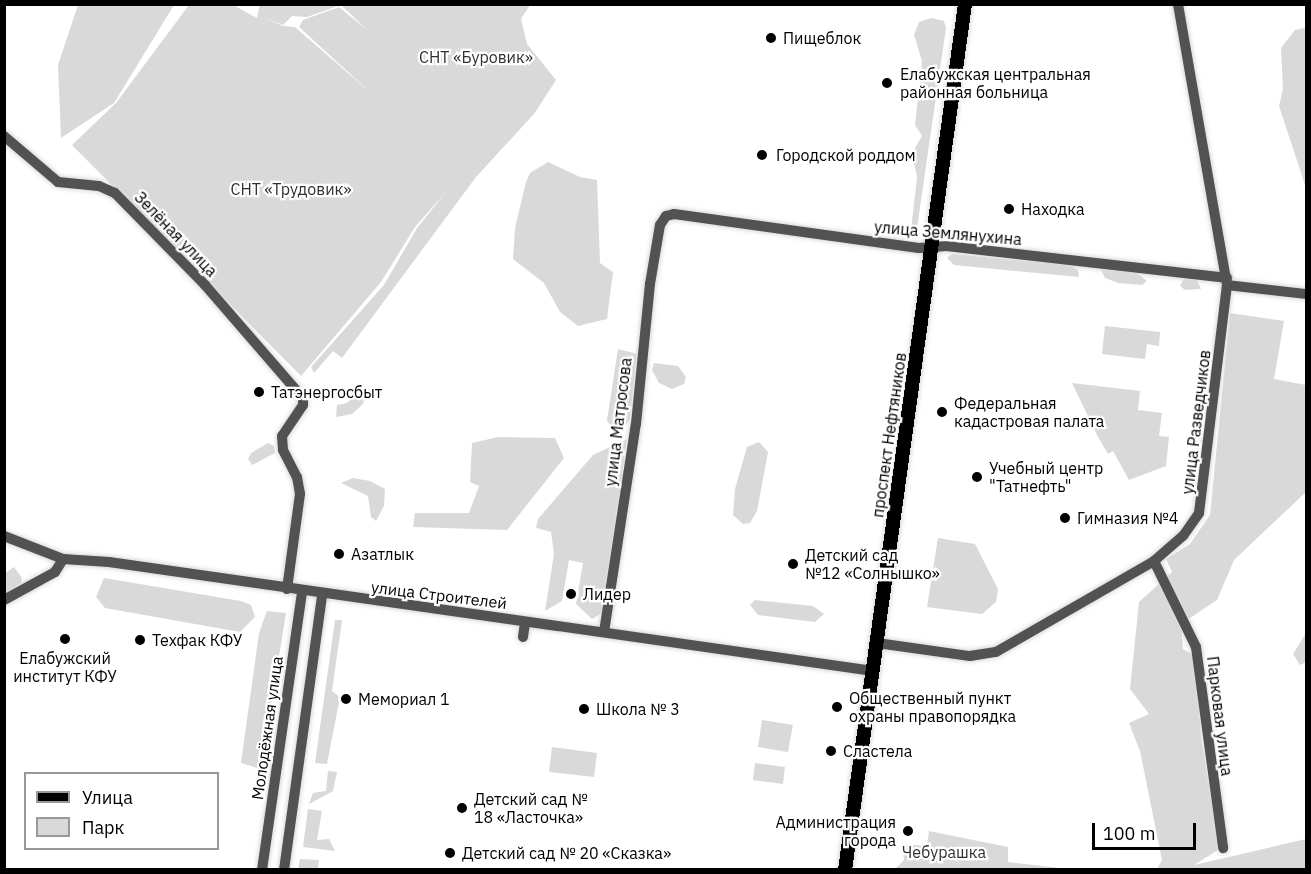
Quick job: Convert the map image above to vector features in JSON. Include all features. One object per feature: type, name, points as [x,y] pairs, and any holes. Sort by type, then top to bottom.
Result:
[{"type":"main road","name":"проспект Нефтяников","points":[[845,870],[965,4]]},
{"type":"street","name":"улица Разведчиков","points":[[877,643],[970,657],[989,655],[1154,561],[1183,536],[1199,513],[1227,282],[1178,4]]},
{"type":"street","name":"Зелёная улица","points":[[4,136],[58,182],[99,186],[115,193],[205,285],[301,395],[303,405],[284,430],[281,443],[297,477],[300,494],[287,589]]},
{"type":"street","name":"улица Землянухина","points":[[666,216],[693,216],[919,248],[933,246],[1227,282],[1306,294]]},
{"type":"street","name":"улица Матросова","points":[[604,632],[636,424],[650,284],[660,225],[666,216]]},
{"type":"street","name":"улица Строителей","points":[[4,536],[63,559],[109,562],[322,595],[604,632],[873,671]]},
{"type":"street","points":[[4,600],[55,572],[63,559]]},
{"type":"street","name":"Парковая улица","points":[[1154,561],[1196,647],[1223,848]]},
{"type":"street","name":"Молодёжная улица","points":[[262,870],[302,592]]},
{"type":"street","points":[[284,870],[322,595]]},
{"type":"street","points":[[523,637],[525,622]]},
{"type":"green space","name":"СНТ «Трудовик»","points":[[260,4],[530,5],[521,19],[527,44],[556,80],[534,114],[476,177],[342,358],[333,351],[314,373],[311,367],[384,285],[417,228],[446,192],[415,227],[381,282],[301,376],[72,145],[116,103],[189,5],[233,5],[257,18]],"holes":[[[341,5],[367,30],[339,7],[303,20],[299,27],[372,94],[295,27],[283,26],[263,17],[283,25],[292,16],[307,17]]]},
{"type":"green space","points":[[78,5],[174,5],[114,103],[61,138],[58,65]]},
{"type":"green space","points":[[931,18],[944,21],[946,28],[917,228],[911,230],[917,177],[912,153],[922,136],[915,125],[922,61],[914,35],[919,22]]},
{"type":"green space","points":[[1304,28],[1306,30],[1306,188],[1279,106],[1283,89],[1281,48],[1295,30]]},
{"type":"green space","points":[[548,162],[580,177],[597,180],[600,263],[613,272],[607,319],[578,326],[560,312],[544,283],[513,259],[515,228],[526,182],[530,173]]},
{"type":"green space","points":[[952,254],[1069,265],[1078,270],[1079,277],[954,265],[947,258]]},
{"type":"green space","points":[[1101,270],[1134,271],[1147,281],[1142,285],[1118,283],[1105,278]]},
{"type":"green space","points":[[1190,278],[1197,280],[1201,289],[1185,290],[1180,286],[1183,280]]},
{"type":"green space","points":[[1230,313],[1284,321],[1274,379],[1306,385],[1306,492],[1234,560],[1217,600],[1181,624],[1183,649],[1195,656],[1201,737],[1218,850],[1194,865],[1306,839],[1306,869],[1157,869],[1162,860],[1140,751],[1129,723],[1149,714],[1130,689],[1139,602],[1172,572],[1166,559],[1190,544],[1210,515]]},
{"type":"green space","points":[[1105,326],[1160,332],[1159,346],[1147,344],[1145,359],[1102,354]]},
{"type":"green space","points":[[618,349],[637,354],[630,419],[624,428],[611,428],[607,420]]},
{"type":"green space","points":[[654,363],[678,366],[686,377],[684,384],[672,389],[659,383],[652,370]]},
{"type":"green space","points":[[1072,383],[1140,391],[1138,410],[1162,413],[1159,436],[1169,437],[1166,466],[1129,480],[1113,451],[1108,454]]},
{"type":"green space","points":[[359,391],[365,396],[363,404],[352,414],[336,417],[337,405],[347,403]]},
{"type":"green space","points":[[498,437],[555,438],[564,458],[507,530],[413,527],[415,513],[469,513],[479,486],[470,482],[472,443]]},
{"type":"green space","points":[[627,439],[602,613],[592,619],[576,604],[583,563],[569,560],[562,601],[545,611],[554,554],[551,532],[536,528],[538,519],[593,455]]},
{"type":"green space","points":[[759,442],[768,452],[757,511],[750,523],[743,524],[733,515],[735,489],[747,447]]},
{"type":"green space","points":[[268,443],[274,446],[275,453],[252,465],[248,459],[251,453]]},
{"type":"green space","points":[[353,478],[370,481],[385,489],[384,506],[376,521],[371,517],[368,496],[341,483]]},
{"type":"green space","points":[[938,538],[975,544],[998,589],[996,602],[982,614],[927,607]]},
{"type":"green space","points":[[14,567],[22,578],[21,584],[5,594],[5,573]]},
{"type":"green space","points":[[104,578],[241,601],[251,605],[255,617],[240,632],[105,608],[96,597]]},
{"type":"green space","points":[[755,600],[813,606],[824,614],[815,622],[758,615],[750,605]]},
{"type":"green space","points":[[267,611],[286,613],[261,769],[241,763],[259,633]]},
{"type":"green space","points":[[335,620],[342,620],[332,691],[340,697],[327,764],[315,763]]},
{"type":"green space","points":[[1306,633],[1306,662],[1300,665],[1293,654]]},
{"type":"green space","points":[[762,720],[793,725],[788,752],[758,747]]},
{"type":"green space","points":[[552,747],[597,753],[594,777],[549,772]]},
{"type":"green space","points":[[755,763],[785,767],[783,784],[753,780]]},
{"type":"green space","points":[[328,771],[337,772],[333,791],[309,804],[313,793],[326,791]]},
{"type":"green space","points":[[308,809],[322,811],[317,840],[329,839],[335,851],[303,847]]},
{"type":"green space","name":"Чебурашка","points":[[929,831],[1008,847],[1008,862],[1068,869],[895,869],[904,860],[903,844],[927,846]]},
{"type":"green space","points":[[300,859],[319,860],[318,869],[298,869]]},
{"type":"place","name":"Пищеблок","points":[[771,38]]},
{"type":"place","name":"Елабужская центральная районная больница","points":[[887,83]]},
{"type":"place","name":"Городской роддом","points":[[762,155]]},
{"type":"place","name":"Находка","points":[[1009,209]]},
{"type":"place","name":"Татэнергосбыт","points":[[259,392]]},
{"type":"place","name":"Федеральная кадастровая палата","points":[[942,412]]},
{"type":"place","name":"Учебный центр \"Татнефть\"","points":[[977,477]]},
{"type":"place","name":"Гимназия №4","points":[[1065,518]]},
{"type":"place","name":"Азатлык","points":[[339,554]]},
{"type":"place","name":"Детский сад №12 «Солнышко»","points":[[793,564]]},
{"type":"place","name":"Лидер","points":[[571,594]]},
{"type":"place","name":"Елабужский институт КФУ","points":[[65,639]]},
{"type":"place","name":"Техфак КФУ","points":[[140,640]]},
{"type":"place","name":"Мемориал 1","points":[[346,699]]},
{"type":"place","name":"Общественный пункт охраны правопорядка","points":[[837,707]]},
{"type":"place","name":"Школа № 3","points":[[584,709]]},
{"type":"place","name":"Сластела","points":[[831,751]]},
{"type":"place","name":"Детский сад № 18 «Ласточка»","points":[[462,808]]},
{"type":"place","name":"Администрация города","points":[[908,831]]},
{"type":"place","name":"Детский сад № 20 «Сказка»","points":[[450,853]]},
{"type":"park label","name":"СНТ «Буровик»","points":[[476,57]]}]
